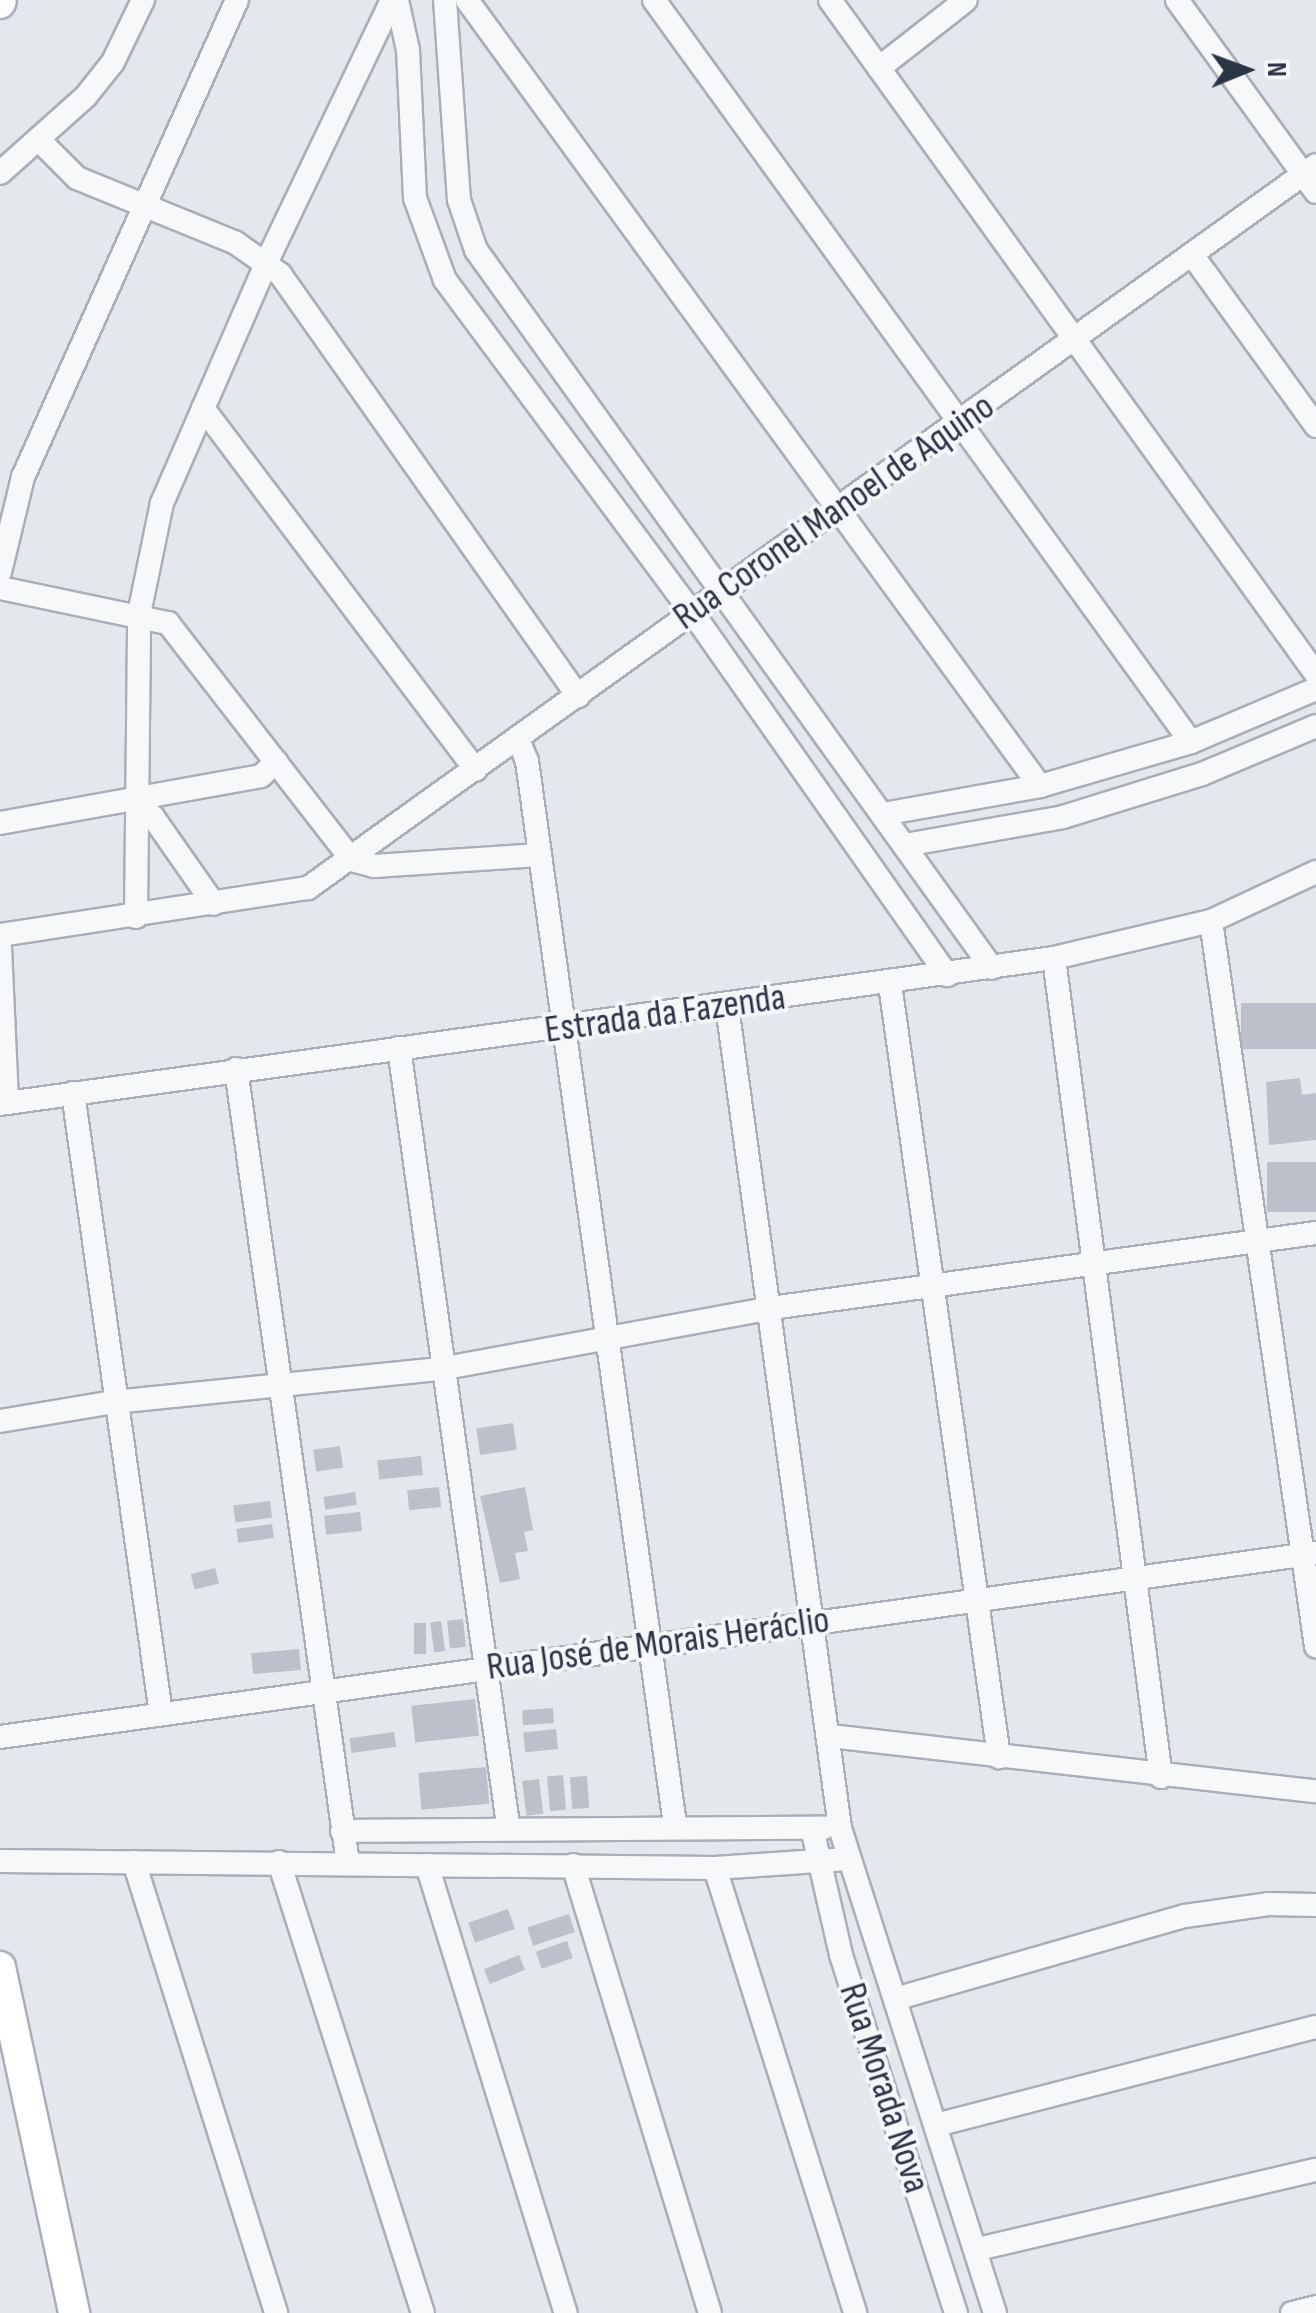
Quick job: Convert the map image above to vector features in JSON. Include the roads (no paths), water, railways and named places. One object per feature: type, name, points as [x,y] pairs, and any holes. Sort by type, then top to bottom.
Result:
[{"type":"main road","points":[[0,1967],[74,2313]]},
{"type":"street","points":[[0,173],[113,62],[144,0]]},
{"type":"street","points":[[0,572],[24,477],[237,0]]},
{"type":"street","points":[[136,917],[133,800],[139,614],[162,503],[267,261],[395,0]]},
{"type":"street","points":[[395,0],[408,50],[415,198],[434,258],[692,612],[947,976]]},
{"type":"street","points":[[444,0],[459,200],[476,250],[724,589],[992,968]]},
{"type":"street","points":[[468,0],[1040,786]]},
{"type":"street","points":[[654,0],[1191,742]]},
{"type":"street","points":[[830,0],[1074,342],[1203,508],[1316,674]]},
{"type":"street","points":[[879,68],[966,0]]},
{"type":"street","points":[[1176,0],[1312,177]]},
{"type":"street","points":[[38,139],[77,178],[267,261],[578,696]]},
{"type":"street","name":"Rua Coronel Manoel de Aquino","points":[[0,935],[308,888],[958,423],[1312,177]]},
{"type":"street","points":[[1194,256],[1316,426]]},
{"type":"street","points":[[203,408],[476,770]]},
{"type":"street","points":[[0,588],[168,623],[352,860],[374,866],[540,854]]},
{"type":"street","points":[[883,814],[1040,786],[1191,742],[1316,689]]},
{"type":"street","points":[[905,845],[1064,817],[1202,774],[1316,726]]},
{"type":"street","points":[[518,739],[540,854],[603,1340],[674,1826]]},
{"type":"street","points":[[0,823],[261,776],[276,762]]},
{"type":"street","points":[[133,800],[152,817],[214,904]]},
{"type":"street","name":"Estrada da Fazenda","points":[[4,1103],[236,1068],[890,984],[1054,958],[1211,921],[1316,872]]},
{"type":"street","points":[[1211,921],[1310,1554],[1316,1646]]},
{"type":"street","points":[[0,947],[4,1103]]},
{"type":"street","points":[[1054,958],[1161,1777]]},
{"type":"street","points":[[890,984],[998,1757]]},
{"type":"street","points":[[727,1006],[840,1828],[940,2124],[995,2313]]},
{"type":"street","points":[[399,1048],[440,1369],[508,1825]]},
{"type":"street","points":[[236,1068],[348,1863]]},
{"type":"street","points":[[73,1093],[161,1714]]},
{"type":"street","points":[[0,1420],[114,1402],[440,1369],[771,1308],[1316,1233]]},
{"type":"street","name":"Rua José de Morais Heráclio","points":[[0,1736],[1310,1554]]},
{"type":"street","points":[[830,1736],[1161,1777],[1316,1791]]},
{"type":"street","points":[[342,1830],[508,1825],[840,1828]]},
{"type":"street","name":"Rua Morada Nova","points":[[812,1828],[842,1955],[956,2313]]},
{"type":"street","points":[[0,1861],[715,1868],[848,1860]]},
{"type":"street","points":[[134,1862],[276,2313]]},
{"type":"street","points":[[279,1862],[423,2313]]},
{"type":"street","points":[[427,1865],[566,2313]]},
{"type":"street","points":[[572,1865],[710,2313]]},
{"type":"street","points":[[715,1868],[855,2313]]},
{"type":"street","points":[[895,1999],[1185,1916],[1268,1904],[1316,1906]]},
{"type":"street","points":[[940,2124],[1316,2027]]},
{"type":"street","points":[[978,2249],[1316,2170]]},
{"type":"street","points":[[1292,2313],[1316,2307]]}]
